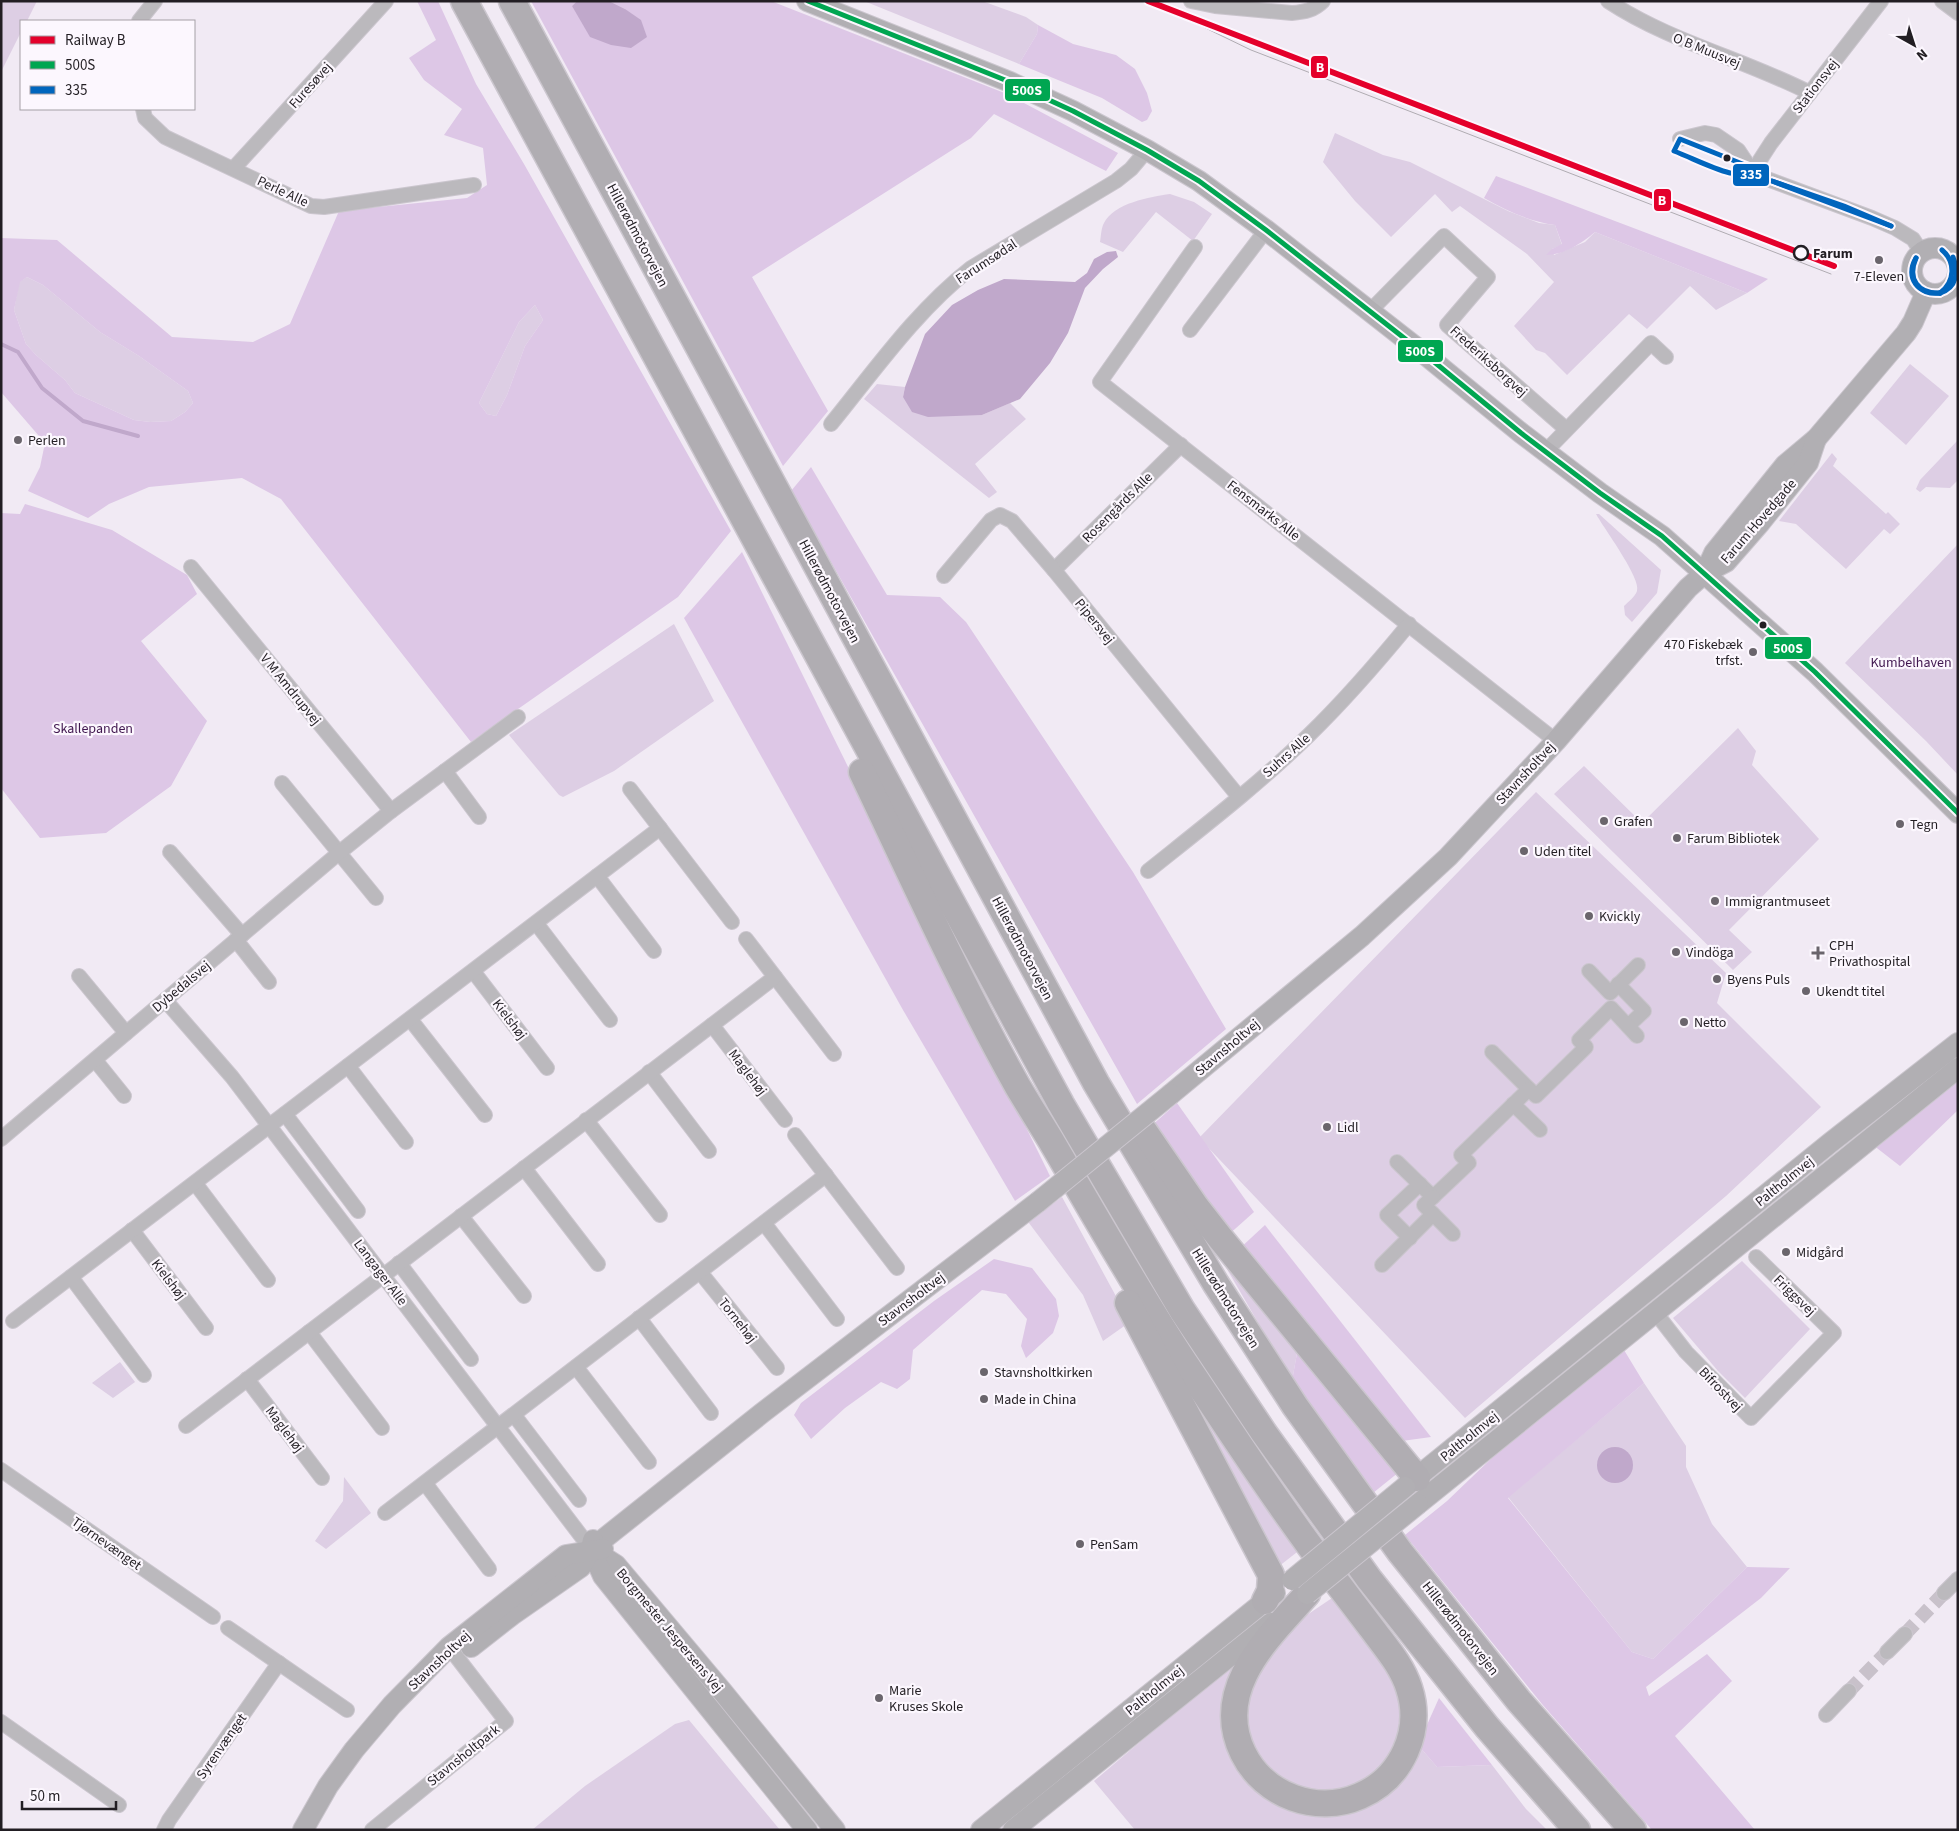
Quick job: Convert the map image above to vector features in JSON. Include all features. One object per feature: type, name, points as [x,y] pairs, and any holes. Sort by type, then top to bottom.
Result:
[{"type":"highway","points":[[464,1],[1061,1104],[1182,1310],[1264,1433],[1369,1579],[1487,1728],[1577,1830]]},
{"type":"highway","name":"Hillerødmotorvejen","points":[[512,1],[1096,1083],[1216,1284],[1296,1406],[1400,1552],[1513,1694],[1633,1830]]},
{"type":"highway","points":[[832,681],[825,693],[959,974],[1018,1086],[1119,1259],[1166,1333],[1244,1452],[1308,1543],[1392,1655],[1406,1679],[1412,1700],[1414,1721],[1406,1751],[1395,1770],[1378,1786],[1359,1797],[1344,1801],[1323,1804],[1305,1802],[1277,1790],[1262,1779],[1253,1769],[1244,1755],[1237,1734],[1235,1718],[1236,1700],[1244,1674],[1300,1587]]},
{"type":"highway","points":[[984,876],[1008,906],[1148,1137],[1196,1207],[1418,1491]]},
{"type":"highway","points":[[1018,1086],[1042,1141],[1271,1575],[1270,1591],[1265,1601]]},
{"type":"street","points":[[141,20],[155,1]]},
{"type":"street","name":"Furesøvej","points":[[234,168],[386,1]]},
{"type":"street","points":[[807,1],[1010,82],[1073,110],[1199,181],[1266,230],[1370,311],[1545,452],[1600,494],[1662,536],[1815,672],[1958,813]]},
{"type":"street","points":[[1191,1],[1292,13],[1304,12],[1317,7],[1323,1]]},
{"type":"street","name":"O B Muusvej","points":[[1608,1],[1626,13],[1670,36],[1810,93]]},
{"type":"street","name":"Stationsvej","points":[[1754,174],[1771,143],[1881,1]]},
{"type":"street","points":[[1942,1],[1958,13]]},
{"type":"street","name":"Perle Alle","points":[[143,110],[145,118],[165,137],[311,206],[324,207],[474,185]]},
{"type":"street","points":[[1680,139],[1705,133],[1716,136],[1738,150],[1754,174],[1895,228],[1913,239],[1922,252]]},
{"type":"street","name":"Farumsødal","points":[[831,424],[930,304],[950,284],[971,268],[1116,182],[1131,169],[1147,150]]},
{"type":"street","points":[[1190,330],[1266,230]]},
{"type":"street","name":"Frederiksborgvej","points":[[1370,311],[1444,236],[1488,277],[1447,325],[1566,429]]},
{"type":"street","name":"Fensmarks Alle","points":[[1195,247],[1100,382],[1556,741]]},
{"type":"street","points":[[1937,248],[1955,255],[1958,269],[1957,279],[1952,287],[1944,292],[1935,294],[1926,292],[1917,286],[1912,274],[1914,262],[1922,252],[1937,248]]},
{"type":"street","name":"Farum Hovedgade","points":[[1704,574],[1714,553],[1785,465],[1816,438],[1906,333],[1926,292]]},
{"type":"street","points":[[1545,452],[1651,344],[1666,357]]},
{"type":"street","name":"Rosengårds Alle","points":[[1054,570],[1181,445]]},
{"type":"street","name":"Pipersvej","points":[[944,576],[991,520],[1000,515],[1012,521],[1239,797]]},
{"type":"street","name":"V M Amdrupvej","points":[[191,567],[391,811]]},
{"type":"street","name":"Stavnsholtvej","points":[[303,1830],[318,1806],[333,1795],[379,1734],[453,1652],[512,1615],[581,1567],[591,1549],[594,1536],[607,1524],[661,1486],[674,1482],[699,1464],[762,1413],[1038,1202],[1369,929],[1448,857],[1556,741],[1688,588],[1704,574]]},
{"type":"street","name":"Suhrs Alle","points":[[1148,871],[1239,797],[1308,736],[1350,694],[1408,624]]},
{"type":"street","name":"Dybedalsvej","points":[[1,1139],[340,852],[391,811],[518,717]]},
{"type":"street","points":[[445,771],[480,817]]},
{"type":"street","points":[[282,783],[376,898]]},
{"type":"street","points":[[630,789],[732,922]]},
{"type":"street","points":[[13,1321],[660,828]]},
{"type":"street","points":[[170,852],[239,938],[269,982]]},
{"type":"street","points":[[597,876],[654,951]]},
{"type":"street","points":[[536,923],[610,1020]]},
{"type":"street","points":[[746,939],[834,1054]]},
{"type":"street","points":[[1382,1265],[1410,1238],[1430,1205],[1469,1163],[1461,1155],[1586,1047],[1579,1040],[1617,996],[1638,965]]},
{"type":"street","name":"Kielshøj","points":[[473,971],[547,1068]]},
{"type":"street","points":[[1589,971],[1617,996],[1644,1010],[1633,1031],[1617,996]]},
{"type":"street","points":[[79,976],[126,1033]]},
{"type":"street","points":[[186,1426],[774,977]]},
{"type":"street","name":"Langager Alle","points":[[165,1000],[232,1077],[591,1549]]},
{"type":"street","points":[[410,1019],[485,1115]]},
{"type":"street","name":"Maglehøj","points":[[712,1025],[784,1120]]},
{"type":"street","name":"Paltholmvej","points":[[1013,1830],[1134,1734],[1300,1587],[1418,1491],[1822,1149],[1958,1043]]},
{"type":"street","points":[[1492,1052],[1532,1092]]},
{"type":"street","points":[[95,1060],[124,1096]]},
{"type":"street","points":[[348,1066],[406,1142]]},
{"type":"street","name":"Paltholmvej","points":[[1418,1491],[1655,1312],[1958,1068]]},
{"type":"street","points":[[650,1072],[709,1151]]},
{"type":"street","points":[[1517,1107],[1540,1130]]},
{"type":"street","points":[[285,1114],[358,1211]]},
{"type":"street","points":[[586,1120],[660,1215]]},
{"type":"street","points":[[795,1135],[897,1268]]},
{"type":"street","points":[[1397,1162],[1415,1188],[1453,1234]]},
{"type":"street","points":[[524,1168],[598,1264]]},
{"type":"street","points":[[385,1513],[826,1176]]},
{"type":"street","points":[[195,1183],[268,1280]]},
{"type":"street","points":[[1410,1238],[1387,1215],[1415,1188]]},
{"type":"street","points":[[461,1216],[524,1296]]},
{"type":"street","points":[[764,1223],[837,1320]]},
{"type":"street","name":"Kielshøj","points":[[132,1230],[206,1328]]},
{"type":"street","name":"Friggsvej","points":[[1756,1256],[1834,1333]]},
{"type":"street","points":[[399,1263],[471,1359]]},
{"type":"street","name":"Tornehøj","points":[[700,1272],[777,1368]]},
{"type":"street","points":[[71,1277],[144,1375]]},
{"type":"street","name":"Bifrostvej","points":[[1655,1312],[1686,1352],[1751,1418],[1834,1333]]},
{"type":"street","points":[[640,1318],[711,1413]]},
{"type":"street","points":[[310,1332],[382,1428]]},
{"type":"street","points":[[576,1367],[649,1462]]},
{"type":"street","name":"Maglehøj","points":[[247,1380],[322,1478]]},
{"type":"street","points":[[514,1414],[579,1500]]},
{"type":"street","name":"Stavnsholtvej","points":[[591,1549],[607,1549],[621,1541],[662,1503],[699,1464]]},
{"type":"street","name":"Tjørnevænget","points":[[1,1470],[214,1617]]},
{"type":"street","points":[[425,1483],[489,1569]]},
{"type":"street","name":"Borgmester Jespersens Vej","points":[[591,1549],[616,1566],[678,1654],[691,1686],[807,1830]]},
{"type":"street","points":[[1944,1593],[1958,1579]]},
{"type":"street","name":"Paltholmvej","points":[[981,1830],[1265,1601],[1300,1587]]},
{"type":"street","points":[[228,1628],[348,1710]]},
{"type":"street","points":[[1887,1652],[1905,1634]]},
{"type":"street","name":"Stavnsholtpark","points":[[372,1830],[506,1721],[453,1652]]},
{"type":"street","name":"Borgmester Jespersens Vej","points":[[678,1654],[707,1673],[835,1830]]},
{"type":"street","name":"Syrenvænget","points":[[164,1830],[169,1820],[279,1663]]},
{"type":"street","points":[[1826,1715],[1849,1691]]},
{"type":"street","points":[[1121,1717],[1134,1734]]},
{"type":"street","points":[[1,1722],[119,1805]]},
{"type":"green space","points":[[1,1],[37,1],[28,20],[20,20],[20,34],[1,72]]},
{"type":"green space","points":[[417,1],[438,1],[476,84],[524,164],[731,531],[678,597],[471,742],[281,499],[242,478],[149,487],[109,504],[88,518],[28,491],[40,467],[45,443],[1,392],[1,238],[57,240],[172,337],[253,342],[290,324],[339,211],[467,198],[487,185],[483,148],[444,135],[462,109],[424,80],[409,58],[436,40]],"holes":[[[27,277],[43,285],[100,332],[139,356],[188,391],[193,403],[185,412],[171,421],[150,422],[134,420],[75,393],[65,380],[26,344],[14,310],[20,282]],[[535,305],[543,320],[525,346],[507,395],[496,416],[487,414],[479,403],[519,322]]]},
{"type":"green space","points":[[531,1],[577,1],[572,6],[625,9],[609,1],[771,1],[1007,94],[1118,153],[1106,171],[994,114],[971,138],[752,277],[828,411],[783,466]]},
{"type":"green space","points":[[864,1],[982,1],[1026,17],[1038,25],[1037,34],[1019,64]]},
{"type":"green space","points":[[1038,25],[1073,44],[1116,55],[1135,69],[1147,93],[1152,111],[1147,120],[1142,122],[1102,98],[1019,64],[1037,34]]},
{"type":"green space","points":[[1335,133],[1383,155],[1410,162],[1508,211],[1539,223],[1555,225],[1562,245],[1552,249],[1554,255],[1585,242],[1595,232],[1747,293],[1716,310],[1690,286],[1647,329],[1629,314],[1567,375],[1545,353],[1536,350],[1514,326],[1554,282],[1527,254],[1460,206],[1452,212],[1435,194],[1391,237],[1355,201],[1323,162]]},
{"type":"green space","points":[[1496,176],[1768,279],[1747,293],[1595,232],[1572,248],[1546,255],[1552,249],[1562,244],[1555,225],[1518,215],[1484,198]]},
{"type":"green space","points":[[1170,194],[1194,202],[1212,214],[1193,241],[1156,212],[1123,252],[1100,242],[1104,223],[1116,210],[1133,202]]},
{"type":"green space","points":[[27,277],[43,285],[100,332],[139,356],[188,391],[193,403],[185,412],[171,421],[150,422],[134,420],[75,393],[65,380],[26,344],[14,310],[19,282]]},
{"type":"green space","points":[[535,305],[543,320],[525,346],[507,395],[496,416],[487,414],[479,403],[519,322]]},
{"type":"green space","points":[[1910,364],[1949,396],[1906,445],[1870,413]]},
{"type":"green space","points":[[877,384],[905,387],[903,397],[982,415],[1010,403],[1026,419],[975,464],[997,492],[989,498],[864,399]]},
{"type":"green space","points":[[1958,440],[1958,480],[1950,488],[1926,487],[1920,492],[1916,489],[1920,480]]},
{"type":"green space","points":[[1832,453],[1837,459],[1833,466],[1886,514],[1888,512],[1900,524],[1890,534],[1884,529],[1846,569],[1796,524],[1779,521]]},
{"type":"green space","points":[[811,467],[887,595],[940,597],[966,622],[1133,872],[1226,1029],[1137,1104],[791,491]]},
{"type":"green space","name":"Skallepanden","points":[[25,504],[112,530],[187,575],[197,594],[141,641],[207,721],[171,786],[106,833],[40,838],[1,788],[1,513],[20,514]]},
{"type":"green space","points":[[1596,514],[1599,514],[1661,570],[1657,593],[1632,622],[1625,615],[1624,606],[1637,591],[1634,576]]},
{"type":"green space","name":"Kumbelhaven","points":[[1958,544],[1958,775],[1926,741],[1845,663]]},
{"type":"green space","points":[[742,552],[1050,1176],[1015,1201],[903,1010],[684,618]]},
{"type":"green space","points":[[674,624],[714,701],[614,771],[563,797],[559,795],[509,735]]},
{"type":"green space","points":[[1738,728],[1756,751],[1752,765],[1819,839],[1729,930],[1752,952],[1733,970],[1554,794],[1584,766],[1642,823]]},
{"type":"green space","points":[[1536,792],[1726,973],[1717,1003],[1821,1107],[1726,1196],[1465,1418],[1199,1138]]},
{"type":"green space","points":[[1958,1076],[1958,1110],[1900,1166],[1873,1145]]},
{"type":"green space","points":[[1177,1103],[1254,1212],[1226,1237],[1149,1128]]},
{"type":"green space","points":[[1062,1197],[1130,1322],[1103,1341],[1083,1295],[1026,1219],[1043,1211]]},
{"type":"green space","points":[[1265,1225],[1431,1437],[1402,1441],[1238,1250]]},
{"type":"green space","points":[[994,1259],[1032,1268],[1056,1299],[1059,1316],[1053,1333],[1026,1358],[1021,1346],[1027,1319],[1006,1294],[982,1290],[913,1350],[910,1379],[897,1389],[881,1382],[845,1408],[811,1439],[794,1415],[801,1403],[934,1301]]},
{"type":"green space","points":[[1742,1261],[1810,1329],[1745,1398],[1718,1371],[1673,1318]]},
{"type":"green space","points":[[1224,1264],[1297,1353],[1292,1381]]},
{"type":"green space","points":[[1149,1327],[1301,1549],[1278,1567]]},
{"type":"green space","points":[[1624,1350],[1644,1383],[1508,1498],[1632,1652],[1653,1659],[1747,1567],[1790,1568],[1761,1598],[1646,1687],[1649,1696],[1707,1654],[1732,1681],[1675,1736],[1755,1830],[1652,1830],[1542,1704],[1405,1535],[1447,1501],[1495,1455]]},
{"type":"green space","points":[[1297,1353],[1399,1472],[1373,1493],[1292,1381]]},
{"type":"green space","points":[[120,1362],[135,1382],[113,1398],[92,1383]]},
{"type":"green space","points":[[1644,1383],[1686,1446],[1686,1467],[1712,1524],[1747,1567],[1653,1659],[1632,1652],[1508,1497]]},
{"type":"green space","points":[[344,1477],[371,1513],[326,1549],[315,1541],[343,1501]]},
{"type":"green space","points":[[1335,1596],[1391,1671],[1400,1701],[1398,1740],[1380,1770],[1350,1787],[1318,1794],[1291,1787],[1266,1772],[1246,1739],[1243,1711],[1254,1672],[1298,1621]]},
{"type":"green space","points":[[1251,1648],[1227,1745],[1326,1809],[1418,1745],[1437,1767],[1492,1765],[1526,1809],[1547,1830],[1135,1830],[1094,1781]]},
{"type":"green space","points":[[1439,1698],[1492,1765],[1437,1767],[1418,1745]]},
{"type":"green space","points":[[689,1720],[780,1830],[532,1830],[585,1786],[675,1724]]},
{"type":"shaded area","points":[[577,1],[609,1],[625,9],[641,20],[647,37],[631,48],[611,45],[590,37],[572,6]]},
{"type":"shaded area","points":[[1116,251],[1118,257],[1103,269],[1085,288],[1068,333],[1050,363],[1020,399],[982,415],[928,417],[912,412],[903,397],[905,387],[925,334],[952,305],[978,290],[1004,279],[1075,282],[1087,273],[1094,259],[1107,252]]},
{"type":"shaded area","points":[[1615,1447],[1622,1448],[1628,1452],[1632,1458],[1632,1472],[1628,1478],[1622,1482],[1615,1483],[1608,1482],[1602,1478],[1598,1472],[1597,1465],[1598,1458],[1602,1452],[1608,1448]]},
{"type":"waterway","points":[[1,344],[18,352],[42,388],[83,421],[138,436]]},
{"type":"tunnel","points":[[1905,1634],[1944,1593]]},
{"type":"tunnel","points":[[1849,1691],[1887,1652]]},
{"type":"tram line","points":[[1162,7],[1251,50],[1831,274]]},
{"type":"rail line","name":"B","points":[[1148,1],[1834,266]]},
{"type":"transit line","name":"500S","points":[[808,1],[1010,82],[1073,111],[1147,150],[1199,181],[1266,230],[1422,352],[1521,433],[1600,493],[1662,536],[1815,672],[1958,813]]},
{"type":"transit line","name":"335","points":[[1680,139],[1750,167],[1758,176],[1723,171],[1674,151],[1680,139]]},
{"type":"transit line","name":"335","points":[[1772,181],[1844,206],[1891,226]]},
{"type":"transit line","name":"335","points":[[1772,181],[1891,226]]},
{"type":"transit line","name":"335","points":[[1940,293],[1949,283],[1952,272],[1950,260],[1942,250]]},
{"type":"transit line","name":"335","points":[[1940,293],[1946,291],[1955,278],[1956,268],[1953,257]]},
{"type":"transit line","name":"335","points":[[1916,258],[1913,272],[1916,284],[1926,291],[1940,293]]},
{"type":"transit line","name":"335","points":[[1916,258],[1912,272],[1916,284],[1926,292],[1940,293]]},
{"type":"place","name":"Farum","points":[[1801,253]]},
{"type":"place","name":"7-Eleven","points":[[1879,260]]},
{"type":"place","name":"Perlen","points":[[18,440]]},
{"type":"place","name":"470 Fiskebæk trfst.","points":[[1753,652]]},
{"type":"place","name":"Grafen","points":[[1604,821]]},
{"type":"place","name":"Tegn","points":[[1900,824]]},
{"type":"place","name":"Farum Bibliotek","points":[[1677,838]]},
{"type":"place","name":"Uden titel","points":[[1524,851]]},
{"type":"place","name":"Immigrantmuseet","points":[[1715,901]]},
{"type":"place","name":"Kvickly","points":[[1589,916]]},
{"type":"place","name":"Vindöga","points":[[1676,952]]},
{"type":"place","name":"CPH Privathospital","points":[[1818,953]]},
{"type":"place","name":"Byens Puls","points":[[1717,979]]},
{"type":"place","name":"Ukendt titel","points":[[1806,991]]},
{"type":"place","name":"Netto","points":[[1684,1022]]},
{"type":"place","name":"Lidl","points":[[1327,1127]]},
{"type":"place","name":"Midgård","points":[[1786,1252]]},
{"type":"place","name":"Stavnsholtkirken","points":[[984,1372]]},
{"type":"place","name":"Made in China","points":[[984,1399]]},
{"type":"place","name":"PenSam","points":[[1080,1544]]},
{"type":"place","name":"Marie Kruses Skole","points":[[879,1698]]}]
